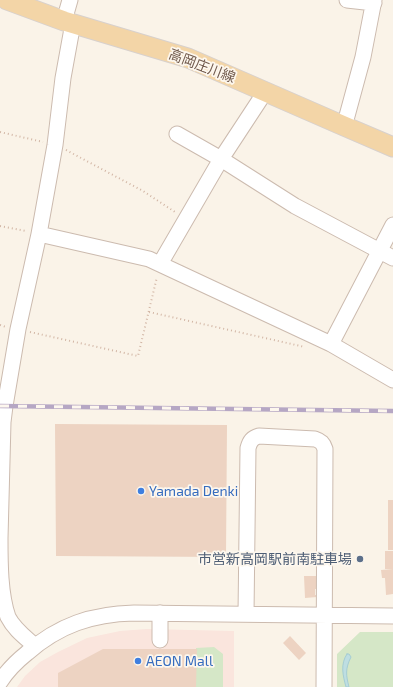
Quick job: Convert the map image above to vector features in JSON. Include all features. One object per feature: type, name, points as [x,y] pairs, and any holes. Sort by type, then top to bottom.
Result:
[{"type":"main road","name":"高岡庄川線","points":[[7,0],[68,22],[188,58],[393,147]]},
{"type":"street","points":[[35,646],[20,633],[8,617],[2,598],[0,573],[4,412],[18,329],[39,234],[55,145],[70,0]]},
{"type":"street","points":[[344,126],[363,57],[374,1],[347,0]]},
{"type":"street","points":[[160,264],[221,159],[265,92]]},
{"type":"street","points":[[177,134],[221,159],[295,206],[393,258]]},
{"type":"street","points":[[331,344],[393,225]]},
{"type":"street","points":[[39,234],[149,259],[331,344],[393,380]]},
{"type":"street","points":[[246,614],[248,448],[250,442],[259,436],[302,434],[320,440],[324,444],[324,687]]},
{"type":"street","points":[[0,682],[18,660],[35,646],[68,626],[97,616],[116,613],[393,616]]},
{"type":"street","points":[[160,613],[160,640]]},
{"type":"path","points":[[0,132],[55,145],[143,191],[186,220]]},
{"type":"path","points":[[0,226],[39,234]]},
{"type":"path","points":[[0,325],[138,356],[160,264]]},
{"type":"path","points":[[148,312],[310,348]]},
{"type":"shaded area","points":[[147,629],[234,631],[234,687],[17,687],[25,676],[40,662],[87,638],[120,631]]},
{"type":"green space","points":[[360,632],[393,632],[393,687],[337,687],[337,654]]},
{"type":"green space","points":[[214,647],[223,654],[223,687],[195,687],[196,648]]},
{"type":"water","points":[[347,654],[351,657],[347,672],[349,687],[346,687],[343,670],[343,662]]},
{"type":"building","name":"Yamada Denki","points":[[55,424],[227,425],[226,557],[56,556]]},
{"type":"building","points":[[388,500],[393,500],[393,550],[388,550]]},
{"type":"building","points":[[385,551],[393,551],[393,569],[385,569]]},
{"type":"building","points":[[393,569],[393,594],[386,595],[385,578],[382,578],[381,570]]},
{"type":"building","points":[[304,576],[316,576],[315,595],[317,595],[317,597],[305,598]]},
{"type":"building","points":[[290,636],[306,653],[299,660],[283,643]]},
{"type":"building","name":"AEON Mall","points":[[103,649],[197,649],[196,687],[58,687],[58,673]]},
{"type":"railway","points":[[0,406],[393,411]]},
{"type":"place","name":"Yamada Denki","points":[[141,491]]},
{"type":"place","name":"市営新高岡駅前南駐車場","points":[[360,559]]},
{"type":"place","name":"AEON Mall","points":[[138,661]]}]
